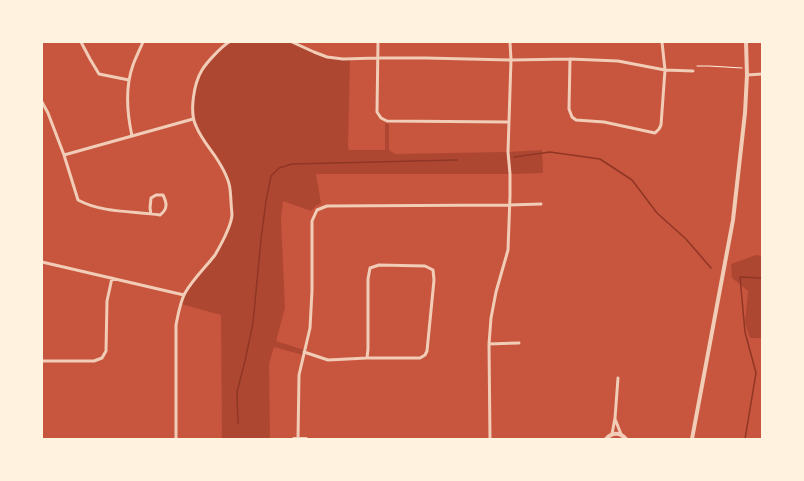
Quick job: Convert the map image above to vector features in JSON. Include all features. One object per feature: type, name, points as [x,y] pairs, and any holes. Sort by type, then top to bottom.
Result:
[{"type":"street","points":[[81,42],[99,74],[129,80]]},
{"type":"street","points":[[132,136],[128,121],[129,80],[133,65],[143,42]]},
{"type":"street","points":[[176,439],[176,325],[184,295],[195,278],[214,256],[223,242],[231,224],[232,216],[230,188],[222,168],[205,143],[196,126],[193,119],[192,101],[202,71],[225,43],[229,42]]},
{"type":"street","points":[[292,42],[327,57],[343,59],[570,59],[618,61],[665,70],[693,71]]},
{"type":"street","points":[[378,42],[376,112],[382,118],[387,121],[508,122]]},
{"type":"street","points":[[490,439],[489,344],[491,318],[496,292],[508,250],[510,212],[508,122],[510,42]]},
{"type":"street","points":[[570,59],[569,109],[572,117],[576,120],[604,122],[655,133],[659,130],[661,124],[665,70],[662,42]]},
{"type":"street","points":[[692,439],[733,220],[748,75],[746,42]]},
{"type":"street","points":[[748,75],[762,74]]},
{"type":"street","points":[[42,102],[48,113],[64,155],[78,200],[86,204],[106,209],[151,214],[160,215],[164,212],[166,207],[166,201],[163,195],[156,195],[151,198],[151,214]]},
{"type":"street","points":[[64,155],[193,119]]},
{"type":"street","points":[[298,439],[299,375],[310,328],[312,291],[312,221],[317,210],[327,206],[542,204]]},
{"type":"street","points":[[42,262],[184,295]]},
{"type":"street","points":[[304,352],[328,360],[420,358],[425,355],[427,351],[434,280],[433,270],[425,266],[379,266],[370,268],[368,280],[367,358]]},
{"type":"street","points":[[42,361],[94,361],[102,358],[106,351],[106,301],[112,278]]},
{"type":"street","points":[[489,344],[519,343]]},
{"type":"street","points":[[612,434],[615,418],[618,378]]},
{"type":"street","points":[[615,418],[621,434],[626,439]]},
{"type":"street","points":[[606,439],[615,433],[621,434]]},
{"type":"street","points":[[294,439],[306,439]]},
{"type":"path","points":[[697,66],[742,68]]},
{"type":"shaded area","points":[[230,42],[292,42],[327,57],[350,59],[349,150],[385,150],[385,123],[389,124],[389,150],[395,154],[542,150],[543,173],[316,174],[321,203],[311,211],[283,201],[281,219],[285,308],[276,341],[304,350],[303,355],[274,347],[269,364],[270,439],[222,439],[221,315],[181,304],[184,295],[223,242],[232,217],[230,188],[222,166],[196,126],[192,101],[202,71]]},
{"type":"shaded area","points":[[756,255],[762,256],[762,338],[750,338],[745,323],[748,291],[732,278],[731,264]]},
{"type":"waterway","points":[[514,157],[550,152],[600,159],[632,180],[657,213],[686,239],[711,268]]},
{"type":"waterway","points":[[238,423],[237,392],[253,323],[261,239],[271,176],[279,168],[292,164],[457,160]]},
{"type":"waterway","points":[[745,439],[756,373],[745,332],[740,277],[762,278]]}]
